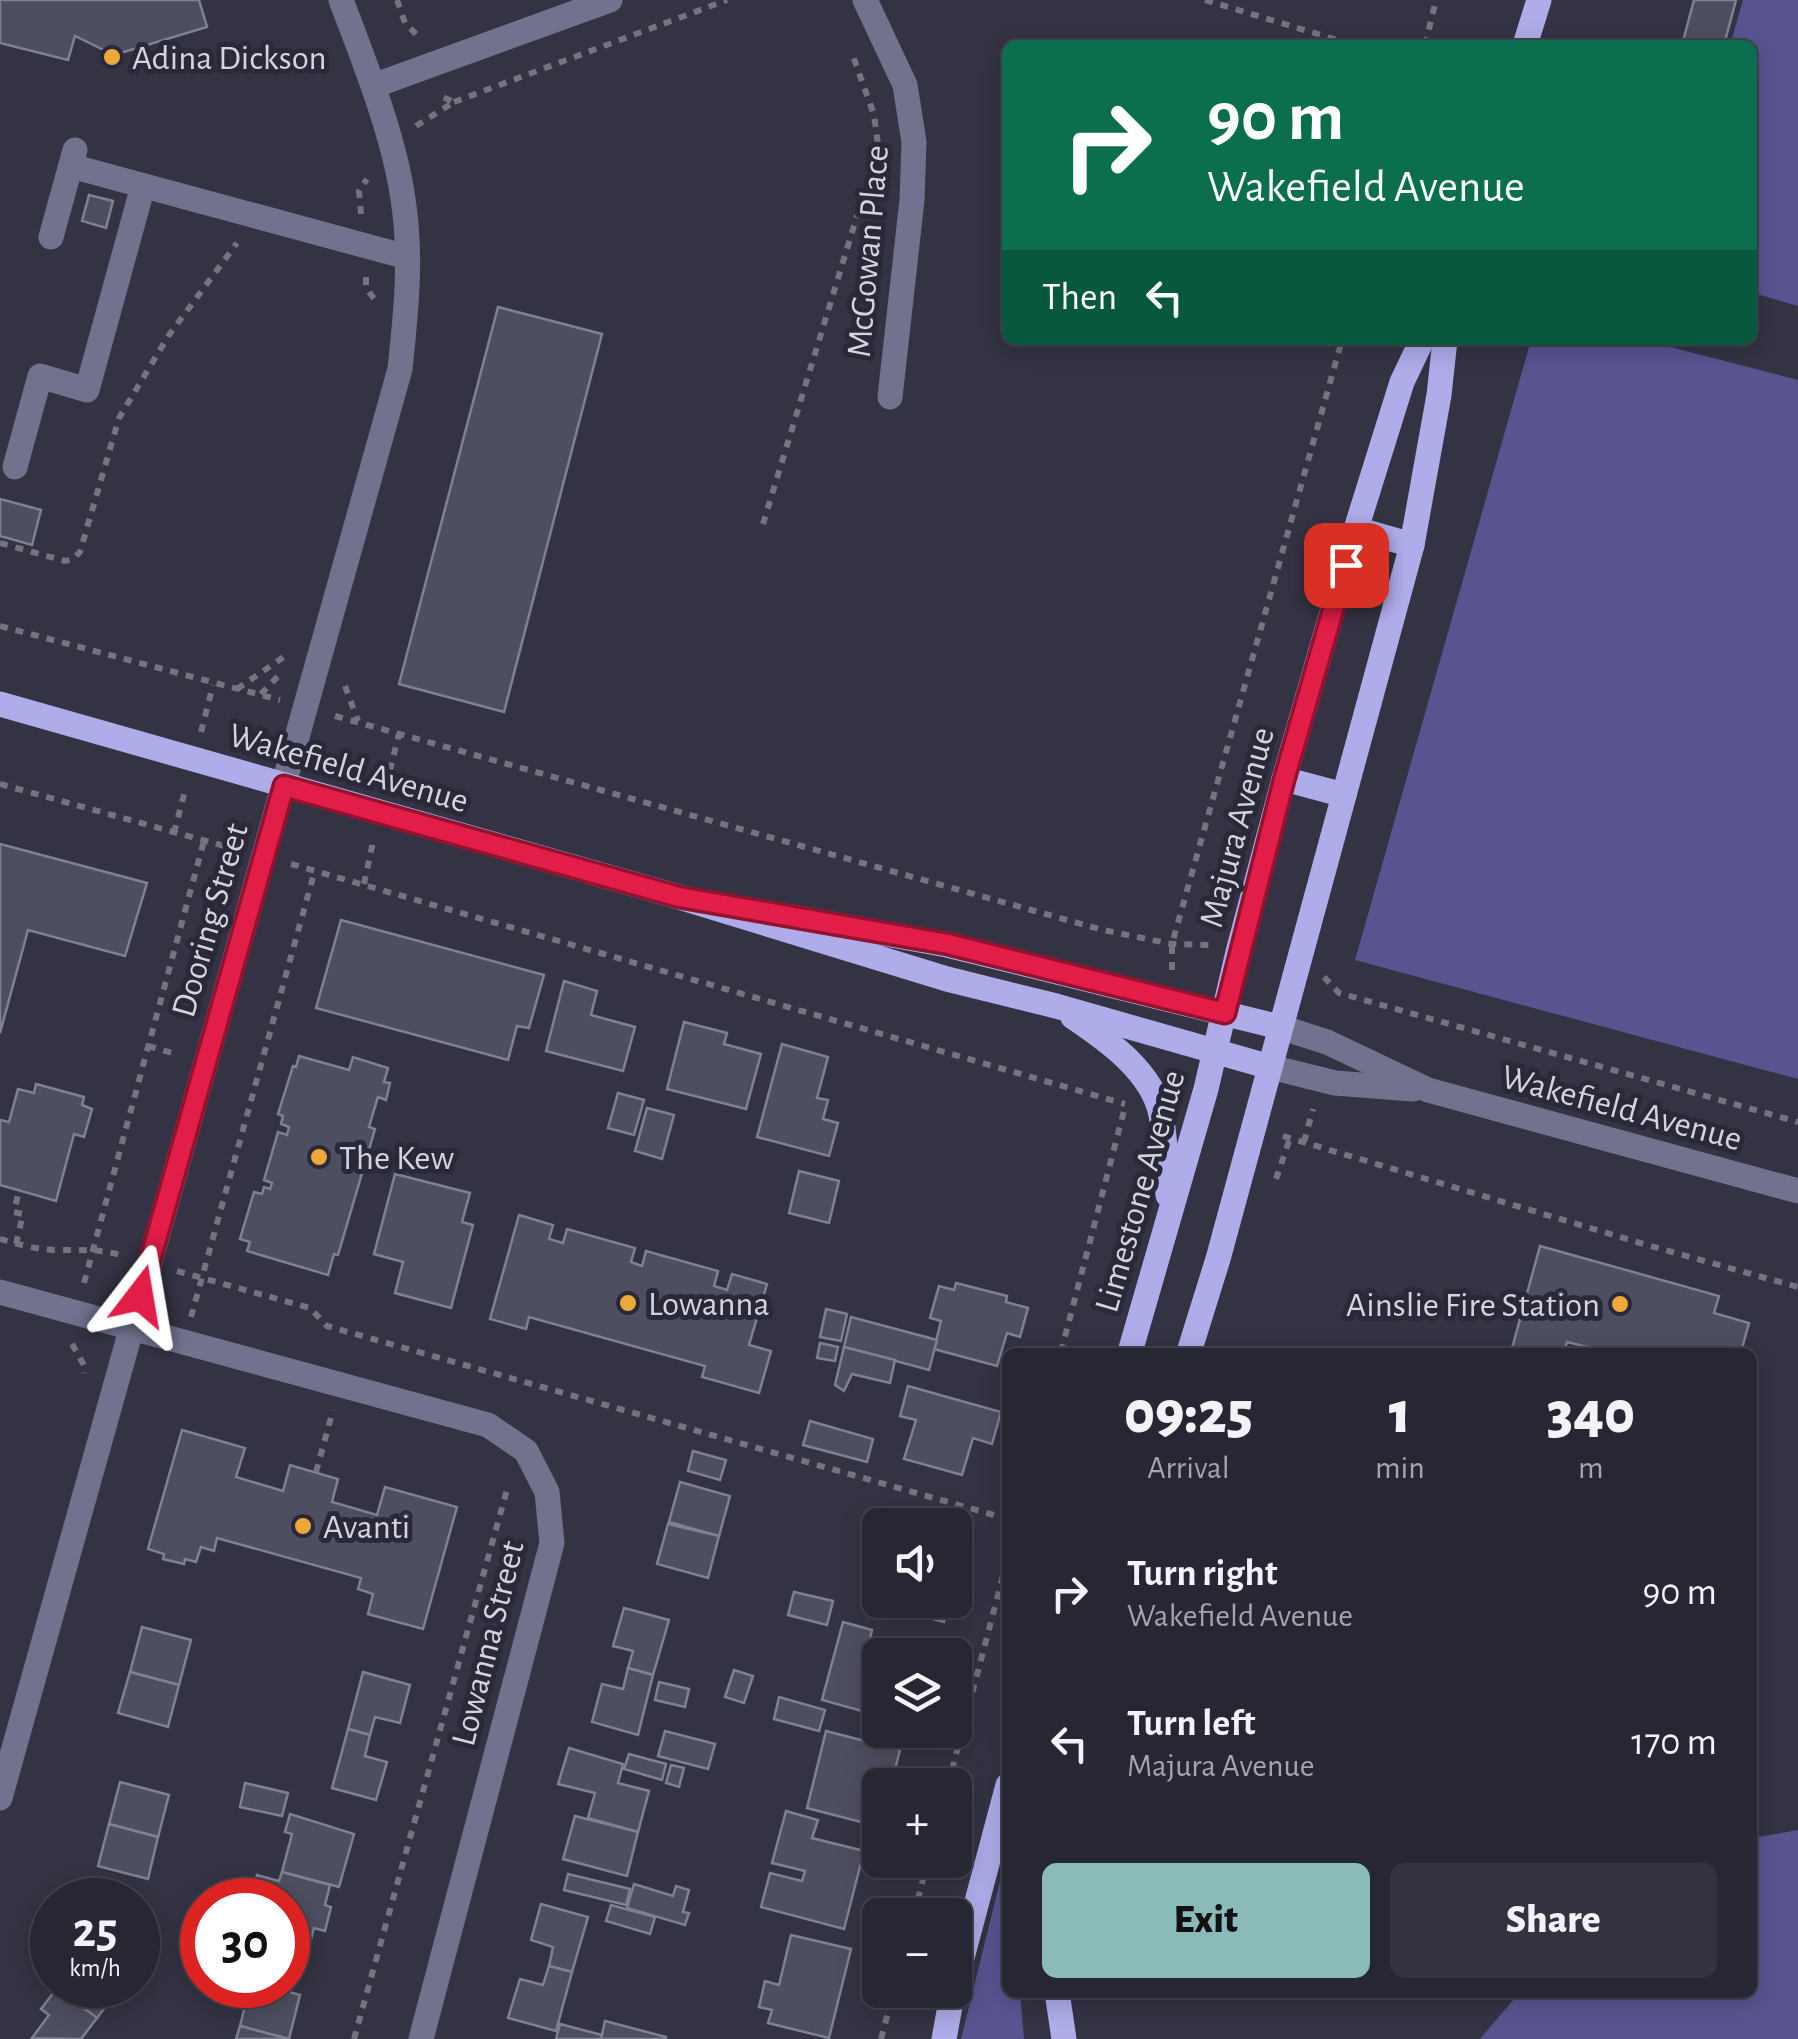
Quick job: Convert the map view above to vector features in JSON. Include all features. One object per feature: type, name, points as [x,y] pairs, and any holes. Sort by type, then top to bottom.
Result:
[{"type":"main road","points":[[1527,40],[1539,0]]},
{"type":"main road","name":"Majura Avenue","points":[[1215,1050],[1284,780],[1356,530],[1402,382],[1420,345]]},
{"type":"main road","points":[[1190,1348],[1412,545],[1444,345]]},
{"type":"main road","points":[[1356,530],[1412,545]]},
{"type":"main road","name":"Wakefield Avenue","points":[[0,704],[679,897],[947,979],[1270,1067]]},
{"type":"main road","points":[[1284,780],[1344,796]]},
{"type":"main road","name":"Wakefield Avenue","points":[[679,897],[948,944],[1280,1027]]},
{"type":"main road","points":[[1056,1006],[1120,1052],[1150,1088],[1161,1112],[1169,1210]]},
{"type":"main road","name":"Limestone Avenue","points":[[1131,1348],[1215,1050]]},
{"type":"main road","points":[[972,1920],[1002,1807]]},
{"type":"main road","points":[[1057,1998],[1064,2039]]},
{"type":"main road","points":[[944,2039],[950,2008]]},
{"type":"street","name":"Dooring Street","points":[[0,1798],[400,369],[407,256],[403,198],[373,86],[341,0]]},
{"type":"street","points":[[373,86],[610,0]]},
{"type":"street","name":"McGowan Place","points":[[866,0],[905,86],[914,142],[912,200],[890,398]]},
{"type":"street","points":[[50,237],[73,158],[142,186],[407,256]]},
{"type":"street","points":[[15,467],[40,376],[88,390],[142,186]]},
{"type":"street","name":"Wakefield Avenue","points":[[1280,1027],[1327,1042],[1428,1090],[1798,1191]]},
{"type":"street","name":"Wakefield Avenue","points":[[1270,1067],[1335,1084],[1428,1090]]},
{"type":"street","name":"Lowanna Street","points":[[0,1292],[488,1425],[526,1450],[547,1492],[552,1543],[421,2039]]},
{"type":"path","points":[[397,0],[405,24]]},
{"type":"path","points":[[413,127],[454,102],[727,0]]},
{"type":"path","points":[[1205,0],[1337,40]]},
{"type":"path","points":[[1426,40],[1436,0]]},
{"type":"path","points":[[763,524],[857,216],[880,159],[874,115],[850,50]]},
{"type":"path","points":[[428,91],[454,102]]},
{"type":"path","points":[[372,171],[359,191],[366,288],[378,310]]},
{"type":"path","points":[[0,543],[65,561],[80,552],[119,418],[170,336],[241,239],[249,215]]},
{"type":"path","points":[[1172,970],[1172,944],[1341,345]]},
{"type":"path","points":[[0,626],[260,694],[1104,930],[1172,944],[1202,943]]},
{"type":"path","points":[[236,690],[290,649],[283,670],[260,694]]},
{"type":"path","points":[[0,784],[204,841],[93,1248],[54,1250],[0,1239]]},
{"type":"path","points":[[1002,1518],[327,1326],[310,1308],[202,1278],[315,870],[1126,1104],[1062,1348]]},
{"type":"path","points":[[1320,974],[1339,993],[1798,1122]]},
{"type":"path","points":[[1336,1004],[1339,993]]},
{"type":"path","points":[[1304,1142],[1314,1106]]},
{"type":"path","points":[[1276,1133],[1798,1287]]},
{"type":"path","points":[[16,1244],[22,1214],[14,1212],[19,1190]]},
{"type":"path","points":[[68,1339],[85,1367],[84,1384]]},
{"type":"path","points":[[316,1472],[336,1399]]},
{"type":"path","points":[[354,2039],[508,1486]]},
{"type":"path","points":[[952,1768],[1002,1580]]},
{"type":"path","points":[[882,2039],[890,2008]]},
{"type":"shaded area","points":[[1743,0],[1798,0],[1798,306],[1757,294],[1757,40],[1731,40]]},
{"type":"shaded area","points":[[1530,345],[1662,345],[1798,380],[1798,1079],[1355,960]]},
{"type":"shaded area","points":[[1798,1830],[1798,2039],[1480,2039],[1515,1998],[1757,1998],[1757,1837]]},
{"type":"shaded area","points":[[1002,1873],[1002,1998],[1020,1998],[1024,2039],[961,2039],[969,2008],[972,2008]]},
{"type":"building","points":[[0,0],[199,0],[207,27],[114,55],[75,36],[68,60],[0,43]]},
{"type":"building","points":[[1694,0],[1736,0],[1725,40],[1683,40]]},
{"type":"building","points":[[89,195],[113,201],[106,228],[82,221]]},
{"type":"building","points":[[498,307],[602,334],[504,712],[399,684]]},
{"type":"building","points":[[0,499],[41,510],[32,545],[0,536]]},
{"type":"building","points":[[0,844],[147,883],[125,956],[28,930],[0,1033]]},
{"type":"building","name":"The Kew","points":[[341,920],[544,975],[529,1028],[517,1026],[508,1060],[316,1008]]},
{"type":"building","points":[[564,981],[597,991],[591,1015],[635,1027],[623,1071],[546,1051]]},
{"type":"building","points":[[684,1022],[727,1033],[724,1044],[761,1054],[746,1109],[667,1089]]},
{"type":"building","points":[[782,1044],[828,1057],[817,1098],[828,1100],[823,1119],[838,1123],[829,1156],[757,1137]]},
{"type":"building","name":"The Kew","points":[[299,1056],[349,1070],[353,1057],[388,1068],[384,1082],[390,1083],[386,1100],[378,1097],[369,1127],[375,1129],[338,1255],[334,1254],[328,1275],[247,1251],[250,1242],[240,1239],[254,1192],[262,1194],[264,1187],[270,1189],[272,1183],[264,1180],[278,1132],[287,1135],[289,1127],[281,1124],[283,1116],[278,1114]]},
{"type":"building","points":[[36,1084],[84,1097],[82,1105],[92,1109],[84,1137],[74,1134],[56,1201],[0,1185],[0,1120],[9,1122],[18,1089],[34,1093]]},
{"type":"building","points":[[618,1093],[644,1100],[634,1135],[608,1128]]},
{"type":"building","points":[[647,1108],[674,1115],[662,1159],[635,1151]]},
{"type":"building","points":[[799,1171],[839,1181],[829,1223],[789,1213]]},
{"type":"building","name":"The Kew","points":[[395,1174],[470,1193],[462,1222],[473,1225],[451,1308],[395,1293],[403,1262],[374,1254]]},
{"type":"building","name":"Lowanna","points":[[519,1215],[553,1225],[549,1239],[563,1243],[567,1229],[635,1248],[631,1262],[642,1266],[646,1251],[718,1271],[714,1286],[727,1290],[732,1274],[767,1284],[749,1345],[771,1351],[759,1393],[702,1377],[705,1366],[529,1317],[526,1329],[490,1319]]},
{"type":"building","name":"Ainslie Fire Station","points":[[1540,1246],[1719,1296],[1714,1313],[1749,1323],[1742,1348],[1592,1348],[1567,1342],[1565,1348],[1512,1348]]},
{"type":"building","points":[[956,1283],[1007,1296],[1006,1302],[1028,1308],[1020,1337],[1007,1333],[997,1366],[934,1349],[941,1321],[930,1318],[939,1286],[954,1290]]},
{"type":"building","points":[[826,1309],[847,1314],[841,1341],[820,1337]]},
{"type":"building","points":[[851,1317],[937,1340],[929,1370],[844,1347]]},
{"type":"building","points":[[820,1343],[838,1347],[835,1361],[817,1358]]},
{"type":"building","points":[[844,1347],[895,1360],[890,1383],[852,1374],[844,1391],[835,1385]]},
{"type":"building","points":[[908,1386],[1001,1412],[992,1444],[973,1438],[962,1475],[904,1459],[916,1420],[900,1416]]},
{"type":"building","points":[[810,1421],[873,1439],[867,1462],[803,1445]]},
{"type":"building","name":"Avanti","points":[[182,1430],[245,1448],[236,1477],[283,1491],[290,1465],[338,1479],[332,1502],[377,1515],[385,1487],[457,1507],[423,1629],[368,1614],[373,1594],[358,1589],[361,1578],[217,1538],[214,1551],[201,1547],[196,1562],[185,1559],[184,1564],[163,1559],[164,1554],[148,1549]]},
{"type":"building","points":[[693,1451],[726,1460],[720,1480],[688,1471]]},
{"type":"building","points":[[680,1482],[730,1496],[719,1536],[669,1522]]},
{"type":"building","points":[[668,1524],[719,1536],[708,1578],[657,1564]]},
{"type":"building","points":[[794,1592],[833,1601],[827,1625],[788,1615]]},
{"type":"building","points":[[624,1608],[669,1620],[653,1675],[628,1668],[633,1651],[613,1646]]},
{"type":"building","points":[[843,1622],[872,1630],[870,1638],[862,1638],[862,1711],[822,1700]]},
{"type":"building","points":[[142,1627],[191,1640],[179,1685],[130,1672]]},
{"type":"building","points":[[628,1668],[653,1675],[638,1735],[592,1722],[602,1684],[623,1689]]},
{"type":"building","points":[[734,1670],[753,1676],[744,1703],[725,1697]]},
{"type":"building","points":[[130,1672],[179,1685],[168,1727],[118,1713]]},
{"type":"building","points":[[363,1672],[410,1685],[400,1723],[375,1717],[370,1735],[348,1729]]},
{"type":"building","points":[[659,1682],[689,1689],[685,1707],[655,1700]]},
{"type":"building","points":[[779,1697],[825,1710],[819,1731],[774,1719]]},
{"type":"building","points":[[348,1729],[370,1735],[365,1756],[387,1762],[376,1800],[332,1788]]},
{"type":"building","points":[[665,1731],[715,1744],[708,1769],[658,1756]]},
{"type":"building","points":[[826,1731],[862,1740],[862,1748],[900,1750],[895,1768],[862,1768],[861,1822],[807,1808]]},
{"type":"building","points":[[569,1748],[623,1764],[618,1783],[649,1791],[638,1832],[588,1818],[595,1793],[558,1784]]},
{"type":"building","points":[[629,1754],[666,1764],[662,1780],[624,1769]]},
{"type":"building","points":[[671,1765],[684,1768],[679,1787],[666,1783]]},
{"type":"building","points":[[120,1782],[169,1795],[158,1837],[109,1824]]},
{"type":"building","points":[[245,1783],[288,1793],[282,1816],[240,1807]]},
{"type":"building","points":[[786,1811],[818,1820],[812,1838],[862,1850],[844,1929],[761,1907],[770,1873],[802,1881],[805,1871],[772,1863]]},
{"type":"building","points":[[290,1814],[354,1834],[339,1887],[282,1872],[292,1834],[285,1832]]},
{"type":"building","points":[[575,1816],[638,1832],[627,1876],[563,1859]]},
{"type":"building","points":[[109,1824],[158,1837],[148,1878],[98,1866]]},
{"type":"building","points":[[282,1872],[304,1878],[280,1878]]},
{"type":"building","points":[[568,1874],[630,1889],[626,1905],[564,1890]]},
{"type":"building","points":[[310,1880],[330,1885],[325,1905],[331,1907],[325,1931],[314,1928],[310,1943]]},
{"type":"building","points":[[634,1884],[673,1896],[676,1886],[689,1890],[683,1912],[689,1913],[685,1925],[627,1908]]},
{"type":"building","points":[[541,1904],[588,1917],[572,1972],[549,1966],[553,1947],[531,1940]]},
{"type":"building","points":[[611,1905],[655,1917],[650,1934],[606,1921]]},
{"type":"building","points":[[791,1935],[851,1949],[829,2038],[768,2023],[772,2010],[759,2007],[765,1981],[779,1985]]},
{"type":"building","points":[[549,1966],[572,1972],[556,2031],[508,2018],[520,1979],[543,1985]]},
{"type":"building","points":[[84,2008],[105,2008],[97,2018]]},
{"type":"building","points":[[84,2008],[97,2018],[81,2039],[32,2038],[49,2015],[41,2009]]},
{"type":"building","points":[[244,2008],[297,2008],[289,2039],[240,2026]]},
{"type":"building","points":[[605,2021],[666,2037],[666,2039],[601,2039]]},
{"type":"building","points":[[560,2024],[602,2035],[601,2039],[556,2039]]},
{"type":"building","points":[[240,2026],[289,2039],[236,2039]]},
{"type":"place","name":"Adina Dickson","points":[[112,57]]},
{"type":"place","name":"The Kew","points":[[319,1157]]},
{"type":"place","name":"Lowanna","points":[[628,1303]]},
{"type":"place","name":"Ainslie Fire Station","points":[[1620,1304]]},
{"type":"place","name":"Avanti","points":[[303,1526]]},
{"type":"route","points":[[140,1296],[284,786],[679,897],[948,944],[1225,1013],[1284,780],[1346,565]]}]
